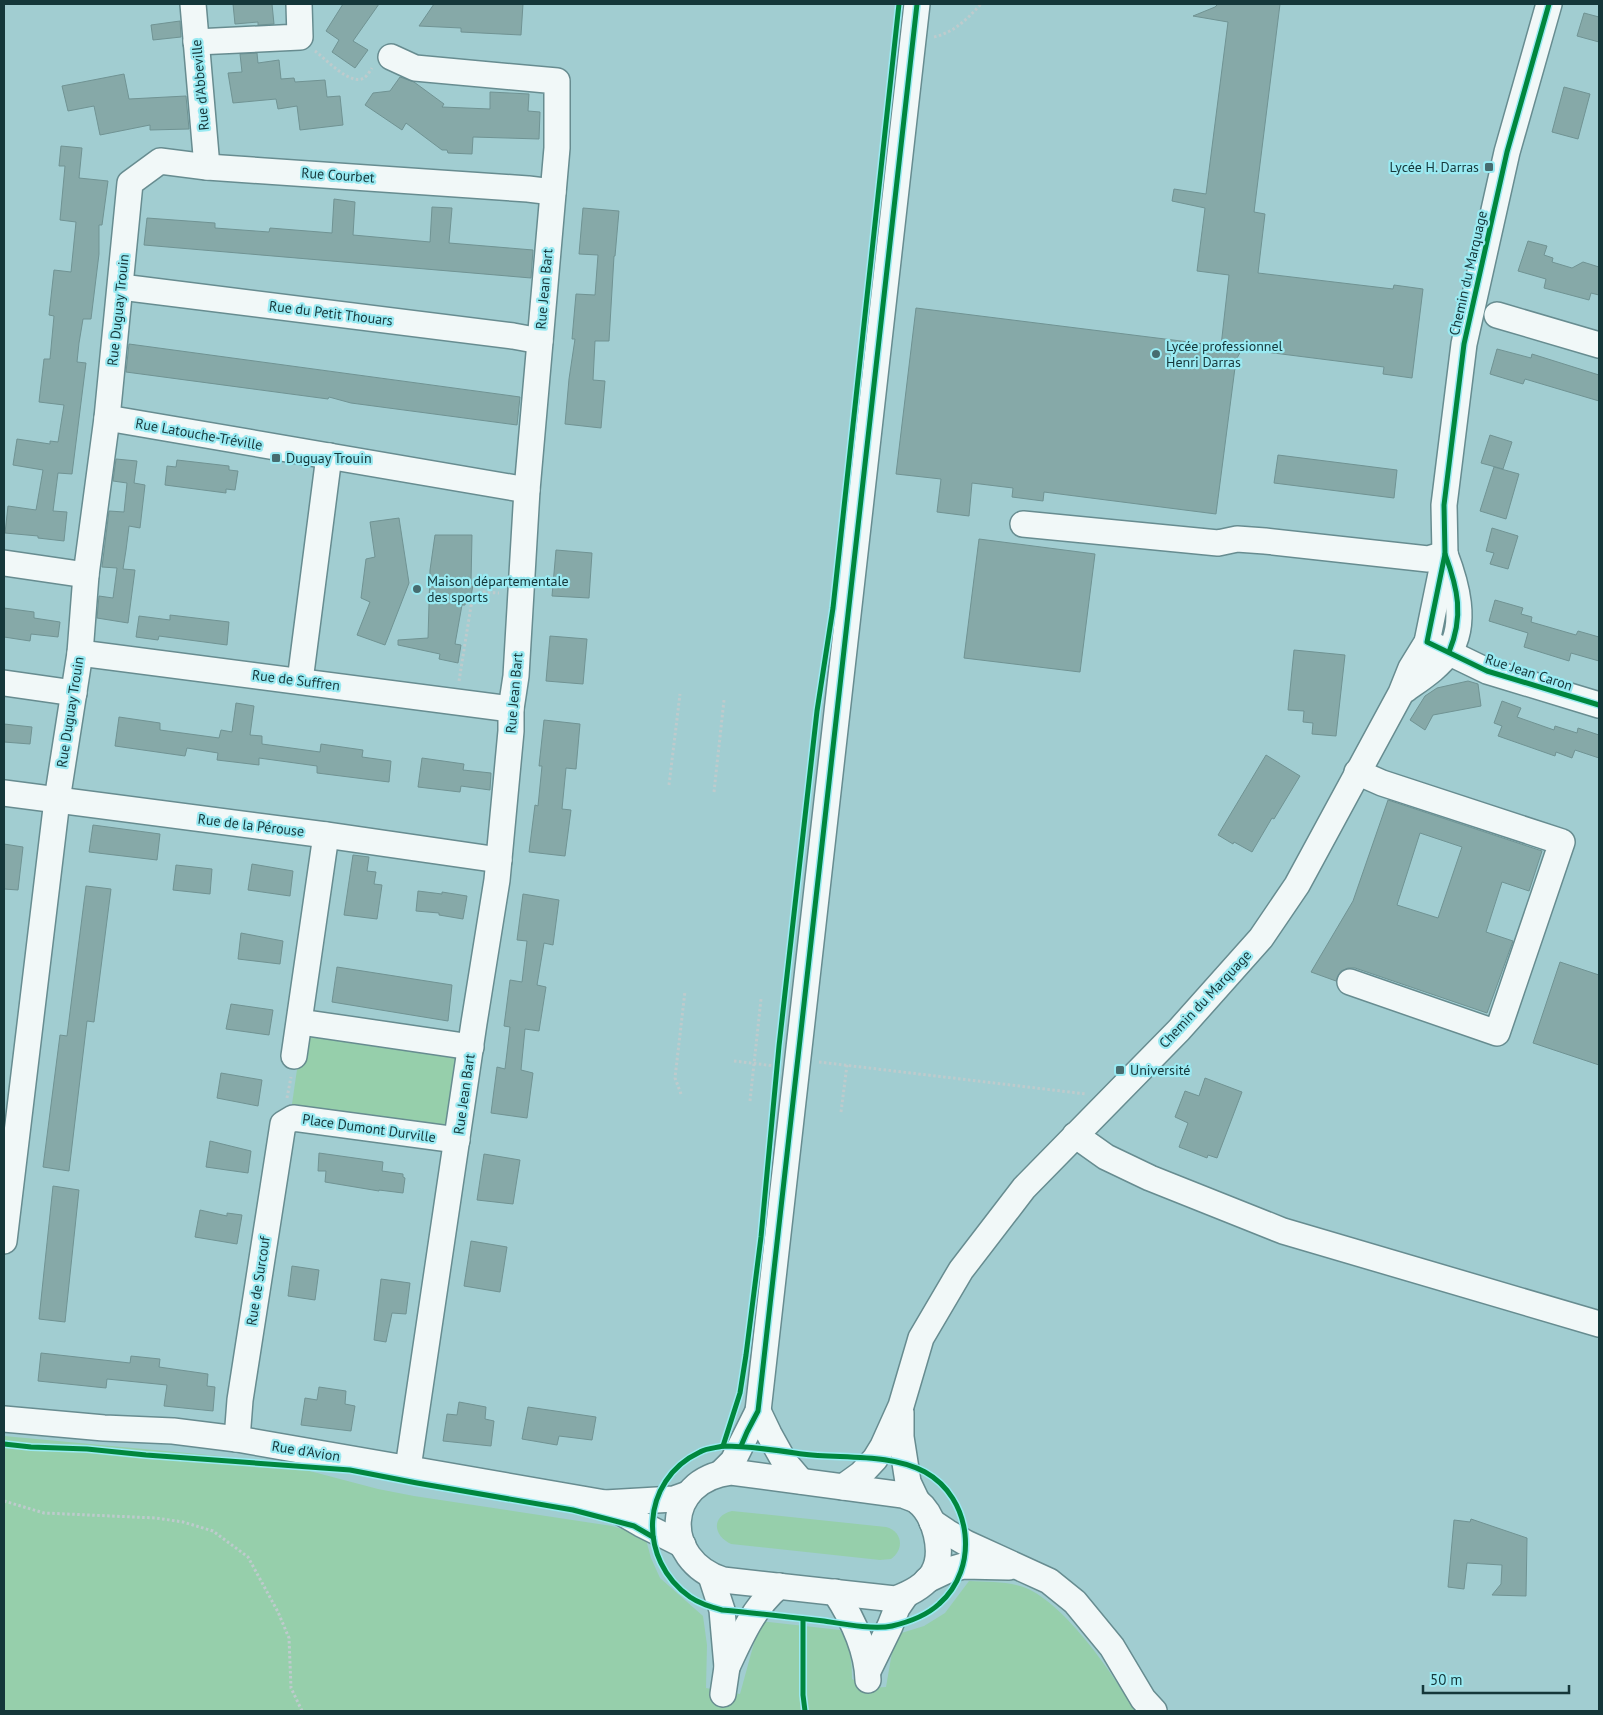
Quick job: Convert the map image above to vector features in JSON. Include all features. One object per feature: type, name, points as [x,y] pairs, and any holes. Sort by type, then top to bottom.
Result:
[{"type":"street","name":"Rue d'Abbeville","points":[[192,4],[207,166]]},
{"type":"street","points":[[196,42],[300,37],[298,4]]},
{"type":"street","points":[[721,1473],[733,1461],[758,1411],[793,1106],[788,1062],[917,4]]},
{"type":"street","name":"Chemin du Marquage","points":[[843,1487],[861,1474],[875,1459],[883,1446],[901,1406],[922,1338],[960,1270],[1024,1188],[1178,1030],[1261,938],[1297,885],[1401,693],[1426,675],[1438,647],[1458,626],[1458,603],[1454,578],[1445,554],[1444,505],[1464,344],[1507,152],[1549,4]]},
{"type":"street","name":"Rue Jean Bart","points":[[392,57],[415,68],[558,81],[557,148],[528,490],[516,676],[511,709],[512,731],[497,880],[408,1468]]},
{"type":"street","name":"Rue Courbet","points":[[130,183],[160,161],[207,166],[528,188],[553,192]]},
{"type":"street","name":"Rue Duguay Trouin","points":[[4,1241],[57,800],[80,653],[86,575],[107,418],[130,183]]},
{"type":"street","name":"Rue du Petit Thouars","points":[[121,287],[513,336],[540,341]]},
{"type":"street","points":[[1497,315],[1599,346]]},
{"type":"street","name":"Rue Latouche-Tréville","points":[[107,418],[528,490]]},
{"type":"street","points":[[300,681],[329,456]]},
{"type":"street","points":[[1023,524],[1218,542],[1238,539],[1265,541],[1428,559],[1445,554]]},
{"type":"street","points":[[4,564],[86,575]]},
{"type":"street","name":"Rue Jean Caron","points":[[1438,647],[1486,672],[1599,705]]},
{"type":"street","name":"Rue de Suffren","points":[[80,653],[511,709]]},
{"type":"street","points":[[4,683],[74,693]]},
{"type":"street","points":[[1350,982],[1497,1033],[1562,842],[1382,783],[1357,772]]},
{"type":"street","name":"Rue de la Pérouse","points":[[4,793],[326,835],[499,860]]},
{"type":"street","points":[[294,1056],[326,835]]},
{"type":"street","points":[[300,1022],[471,1047]]},
{"type":"street","name":"Place Dumont Durville","points":[[283,1124],[293,1118],[457,1140]]},
{"type":"street","name":"Rue de Surcouf","points":[[237,1439],[240,1400],[283,1124]]},
{"type":"street","points":[[1075,1135],[1106,1157],[1150,1178],[1282,1231],[1599,1324]]},
{"type":"street","name":"Chemin du Marquage","points":[[901,1406],[901,1438],[908,1482],[917,1501],[932,1522]]},
{"type":"street","points":[[758,1411],[784,1461],[801,1481]]},
{"type":"street","name":"Rue d'Avion","points":[[4,1419],[104,1428],[173,1431],[237,1439],[605,1503],[674,1500],[688,1494]]},
{"type":"street","points":[[917,1501],[903,1495],[731,1472],[721,1473],[708,1478],[688,1494],[680,1508],[678,1531],[687,1555],[711,1576],[724,1580],[895,1599],[906,1595],[934,1572],[938,1538],[932,1522]]},
{"type":"street","name":"Rue d'Avion","points":[[605,1503],[683,1545]]},
{"type":"street","points":[[932,1522],[966,1543],[1049,1581],[1075,1602],[1112,1647],[1143,1699],[1154,1711]]},
{"type":"street","points":[[926,1580],[963,1566],[1018,1568]]},
{"type":"street","points":[[711,1576],[722,1610],[727,1667],[723,1694]]},
{"type":"street","points":[[727,1667],[753,1613],[766,1597],[779,1586]]},
{"type":"street","points":[[835,1592],[846,1608],[862,1645],[868,1676],[897,1608],[906,1595]]},
{"type":"path","points":[[931,38],[952,31],[981,4]]},
{"type":"path","points":[[300,37],[345,76],[358,80],[365,77],[380,60],[392,57]]},
{"type":"path","points":[[457,701],[460,665],[470,606],[481,592],[521,595]]},
{"type":"path","points":[[669,785],[680,694]]},
{"type":"path","points":[[714,792],[724,700]]},
{"type":"path","points":[[681,1094],[675,1078],[685,991]]},
{"type":"path","points":[[750,1101],[761,999]]},
{"type":"path","points":[[283,1124],[294,1056]]},
{"type":"path","points":[[734,1061],[847,1065],[1093,1094],[1107,1103]]},
{"type":"path","points":[[841,1112],[847,1065]]},
{"type":"path","points":[[4,1501],[44,1513],[156,1518],[183,1522],[214,1531],[248,1557],[278,1612],[289,1638],[291,1688],[302,1711]]},
{"type":"green space","points":[[312,1029],[454,1050],[461,1061],[451,1125],[444,1132],[301,1112],[292,1104],[302,1035]]},
{"type":"green space","points":[[4,1436],[219,1456],[302,1469],[378,1489],[414,1496],[612,1526],[645,1536],[651,1558],[660,1578],[703,1616],[707,1645],[706,1688],[740,1694],[760,1621],[840,1630],[850,1653],[852,1679],[869,1688],[886,1687],[895,1635],[924,1626],[945,1613],[969,1581],[1012,1584],[1026,1588],[1057,1609],[1101,1660],[1135,1711],[4,1711]]},
{"type":"green space","points":[[732,1511],[886,1527],[896,1532],[900,1546],[891,1559],[880,1560],[731,1544],[721,1536],[717,1526],[720,1517]]},
{"type":"building","points":[[233,4],[272,4],[274,24],[258,25],[258,22],[235,24]]},
{"type":"building","points":[[343,4],[379,4],[353,41],[368,50],[355,68],[332,52],[339,40],[326,31]]},
{"type":"building","points":[[434,4],[523,4],[521,35],[461,32],[461,28],[419,26]]},
{"type":"building","points":[[1218,4],[1280,4],[1254,212],[1265,214],[1258,273],[1393,289],[1394,285],[1423,289],[1412,378],[1383,374],[1384,367],[1242,349],[1236,360],[1216,514],[1044,492],[1043,501],[1012,497],[1013,488],[972,483],[969,516],[937,512],[941,479],[896,474],[916,308],[1221,346],[1229,275],[1197,271],[1205,208],[1172,201],[1174,189],[1206,194],[1228,22],[1193,16]]},
{"type":"building","points":[[1584,13],[1599,17],[1599,42],[1577,36]]},
{"type":"building","points":[[180,21],[181,37],[153,40],[151,25]]},
{"type":"building","points":[[257,53],[258,63],[279,60],[281,79],[294,78],[295,82],[325,80],[327,97],[340,96],[343,125],[300,130],[297,106],[278,109],[276,99],[233,103],[228,73],[242,72],[240,54]]},
{"type":"building","points":[[124,74],[129,99],[186,96],[189,129],[150,130],[150,125],[100,135],[94,106],[68,111],[62,86]]},
{"type":"building","points":[[400,77],[414,82],[444,104],[442,107],[490,109],[490,92],[529,94],[528,111],[540,112],[539,139],[473,137],[472,154],[448,153],[447,150],[442,150],[406,123],[402,130],[365,105],[373,93],[390,91]]},
{"type":"building","points":[[1564,87],[1590,94],[1578,139],[1552,132]]},
{"type":"building","points":[[61,146],[82,148],[79,178],[108,181],[102,225],[99,225],[99,254],[91,319],[83,319],[79,343],[77,362],[86,363],[72,474],[58,473],[53,511],[67,512],[64,541],[5,533],[8,506],[36,510],[43,470],[13,465],[17,439],[50,444],[50,441],[58,442],[64,405],[39,402],[44,359],[50,359],[54,316],[49,315],[54,270],[71,272],[76,222],[60,220],[65,166],[59,166]]},
{"type":"building","points":[[334,199],[355,202],[353,235],[430,242],[432,207],[452,208],[449,243],[533,250],[531,278],[144,245],[147,218],[215,223],[215,228],[269,232],[270,228],[332,233]]},
{"type":"building","points":[[583,208],[619,211],[614,256],[609,341],[595,341],[593,380],[605,381],[601,428],[565,424],[575,339],[572,339],[576,294],[595,295],[598,255],[579,254]]},
{"type":"building","points":[[1528,241],[1547,246],[1544,255],[1553,258],[1552,262],[1572,268],[1583,262],[1599,267],[1599,295],[1591,293],[1589,300],[1544,288],[1546,279],[1518,271]]},
{"type":"building","points":[[129,344],[520,397],[517,425],[351,403],[329,397],[328,399],[126,372]]},
{"type":"building","points":[[1497,349],[1531,358],[1532,354],[1599,375],[1599,401],[1525,379],[1523,384],[1490,374]]},
{"type":"building","points":[[1490,435],[1512,442],[1503,469],[1481,463]]},
{"type":"building","points":[[1278,455],[1397,470],[1394,498],[1274,483]]},
{"type":"building","points":[[116,459],[137,461],[134,483],[145,485],[140,528],[129,526],[123,569],[135,570],[128,623],[97,618],[99,596],[113,598],[117,568],[102,567],[109,511],[124,512],[127,483],[113,481]]},
{"type":"building","points":[[177,460],[229,466],[229,470],[238,471],[235,490],[226,489],[226,493],[165,485],[167,466],[176,467]]},
{"type":"building","points":[[1494,467],[1519,474],[1506,519],[1480,511]]},
{"type":"building","points":[[399,518],[409,583],[385,645],[357,635],[370,602],[361,598],[366,559],[375,557],[370,522]]},
{"type":"building","points":[[1492,528],[1518,536],[1508,569],[1490,564],[1494,553],[1486,551]]},
{"type":"building","points":[[435,535],[472,535],[471,583],[473,584],[471,597],[466,600],[465,605],[462,605],[455,644],[461,645],[458,663],[439,659],[440,654],[398,645],[398,640],[428,638],[430,570]]},
{"type":"building","points":[[979,539],[1095,554],[1080,672],[964,658]]},
{"type":"building","points":[[556,550],[592,553],[589,598],[552,596]]},
{"type":"building","points":[[1495,600],[1523,608],[1521,614],[1532,617],[1531,622],[1576,635],[1578,631],[1599,637],[1599,661],[1571,653],[1569,661],[1524,647],[1528,633],[1489,621]]},
{"type":"building","points":[[4,608],[34,612],[34,618],[60,622],[58,637],[31,634],[30,641],[4,637]]},
{"type":"building","points":[[170,615],[229,622],[227,645],[159,636],[158,640],[136,637],[139,616],[170,620]]},
{"type":"building","points":[[550,636],[587,639],[583,684],[546,681]]},
{"type":"building","points":[[1294,650],[1345,655],[1336,736],[1312,734],[1313,723],[1303,722],[1304,711],[1288,710]]},
{"type":"building","points":[[1468,681],[1478,684],[1481,706],[1433,715],[1425,730],[1410,720],[1425,696],[1437,688]]},
{"type":"building","points":[[1502,701],[1521,708],[1517,717],[1554,730],[1555,726],[1577,733],[1578,728],[1599,735],[1599,758],[1575,750],[1572,758],[1556,752],[1555,756],[1498,736],[1502,726],[1494,723]]},
{"type":"building","points":[[236,703],[254,706],[250,735],[262,736],[262,744],[320,752],[321,744],[363,750],[362,757],[391,761],[389,782],[317,773],[317,766],[259,758],[259,765],[217,760],[218,753],[187,748],[185,756],[115,746],[119,717],[160,723],[160,730],[219,738],[221,730],[232,732]]},
{"type":"building","points":[[544,720],[580,724],[576,769],[566,768],[562,809],[571,810],[565,856],[529,852],[535,805],[538,806],[542,766],[539,766]]},
{"type":"building","points":[[4,724],[32,727],[30,744],[4,742]]},
{"type":"building","points":[[1266,755],[1300,776],[1252,852],[1218,835]]},
{"type":"building","points":[[422,758],[464,764],[463,770],[491,773],[490,790],[461,786],[460,792],[418,787]]},
{"type":"building","points":[[1388,800],[1542,851],[1529,891],[1502,882],[1486,932],[1513,941],[1487,1013],[1355,968],[1341,971],[1336,981],[1311,972],[1353,901]],"holes":[[[1420,833],[1462,847],[1438,918],[1397,905]]]},
{"type":"building","points":[[93,825],[160,834],[157,860],[89,852]]},
{"type":"building","points":[[4,844],[23,847],[18,890],[4,889]]},
{"type":"building","points":[[353,855],[369,857],[367,871],[376,872],[374,884],[382,885],[377,919],[344,915]]},
{"type":"building","points":[[252,864],[293,871],[290,896],[248,890]]},
{"type":"building","points":[[176,865],[212,869],[210,894],[173,890]]},
{"type":"building","points":[[86,886],[111,889],[94,1022],[87,1021],[69,1171],[43,1167],[60,1035],[67,1036]]},
{"type":"building","points":[[418,891],[467,896],[463,919],[439,915],[439,913],[416,911]]},
{"type":"building","points":[[523,894],[559,900],[553,945],[544,943],[537,985],[546,987],[539,1031],[525,1029],[521,1070],[533,1073],[527,1118],[491,1113],[497,1067],[505,1069],[510,1027],[504,1026],[510,980],[522,982],[527,941],[517,940]]},
{"type":"building","points":[[241,933],[283,941],[280,964],[238,959]]},
{"type":"building","points":[[1560,962],[1599,975],[1599,1065],[1533,1043]]},
{"type":"building","points":[[337,967],[452,985],[448,1021],[332,1002]]},
{"type":"building","points":[[231,1004],[273,1010],[269,1035],[226,1029]]},
{"type":"building","points":[[221,1073],[262,1080],[258,1106],[217,1098]]},
{"type":"building","points":[[1205,1078],[1242,1092],[1217,1158],[1208,1155],[1207,1158],[1179,1147],[1188,1123],[1175,1117],[1185,1091],[1199,1096]]},
{"type":"building","points":[[210,1141],[251,1151],[248,1173],[206,1167]]},
{"type":"building","points":[[319,1153],[383,1162],[382,1171],[403,1174],[405,1178],[403,1193],[325,1182],[326,1171],[318,1171]]},
{"type":"building","points":[[484,1154],[520,1160],[513,1204],[477,1200]]},
{"type":"building","points":[[53,1186],[79,1190],[65,1322],[39,1319]]},
{"type":"building","points":[[200,1210],[227,1216],[227,1213],[242,1215],[237,1244],[195,1237]]},
{"type":"building","points":[[471,1241],[507,1247],[500,1292],[464,1286]]},
{"type":"building","points":[[292,1266],[319,1270],[315,1300],[288,1296]]},
{"type":"building","points":[[381,1279],[410,1283],[406,1314],[392,1313],[386,1342],[374,1340]]},
{"type":"building","points":[[41,1353],[130,1363],[131,1356],[160,1359],[159,1367],[208,1374],[207,1386],[215,1387],[213,1411],[164,1406],[167,1385],[107,1379],[106,1388],[38,1381]]},
{"type":"building","points":[[319,1387],[346,1391],[345,1404],[355,1406],[351,1431],[301,1425],[305,1398],[317,1400]]},
{"type":"building","points":[[459,1402],[486,1407],[485,1419],[494,1421],[491,1446],[443,1441],[447,1414],[457,1415]]},
{"type":"building","points":[[528,1407],[596,1417],[592,1440],[559,1436],[557,1445],[522,1439]]},
{"type":"building","points":[[1471,1519],[1527,1538],[1526,1596],[1492,1595],[1501,1584],[1502,1565],[1467,1563],[1464,1589],[1448,1587],[1454,1520],[1470,1522]]},
{"type":"cycle path","points":[[723,1446],[740,1393],[761,1237],[779,1046],[817,711],[833,608],[899,4]]},
{"type":"cycle path","points":[[741,1446],[758,1411],[917,4]]},
{"type":"cycle path","points":[[1549,4],[1507,152],[1464,344],[1444,505],[1445,554],[1427,642],[1487,671],[1599,705]]},
{"type":"cycle path","points":[[1445,554],[1458,603],[1457,626],[1449,652]]},
{"type":"cycle path","points":[[4,1444],[350,1470],[573,1510],[634,1526],[653,1537]]},
{"type":"cycle path","points":[[723,1446],[881,1459],[911,1466],[925,1472],[941,1484],[953,1499],[961,1516],[965,1534],[965,1553],[961,1572],[952,1589],[939,1604],[923,1615],[905,1623],[885,1627],[858,1626],[722,1610],[690,1597],[673,1581],[661,1563],[654,1542],[653,1521],[656,1500],[666,1481],[680,1465],[703,1451],[723,1446]]},
{"type":"cycle path","points":[[803,1619],[803,1695],[805,1711]]},
{"type":"place","name":"Lycée H. Darras","points":[[1489,167]]},
{"type":"place","name":"Lycée professionnel Henri Darras","points":[[1156,354]]},
{"type":"place","name":"Duguay Trouin","points":[[276,458]]},
{"type":"place","name":"Maison départementale des sports","points":[[417,589]]},
{"type":"place","name":"Université","points":[[1120,1070]]}]
